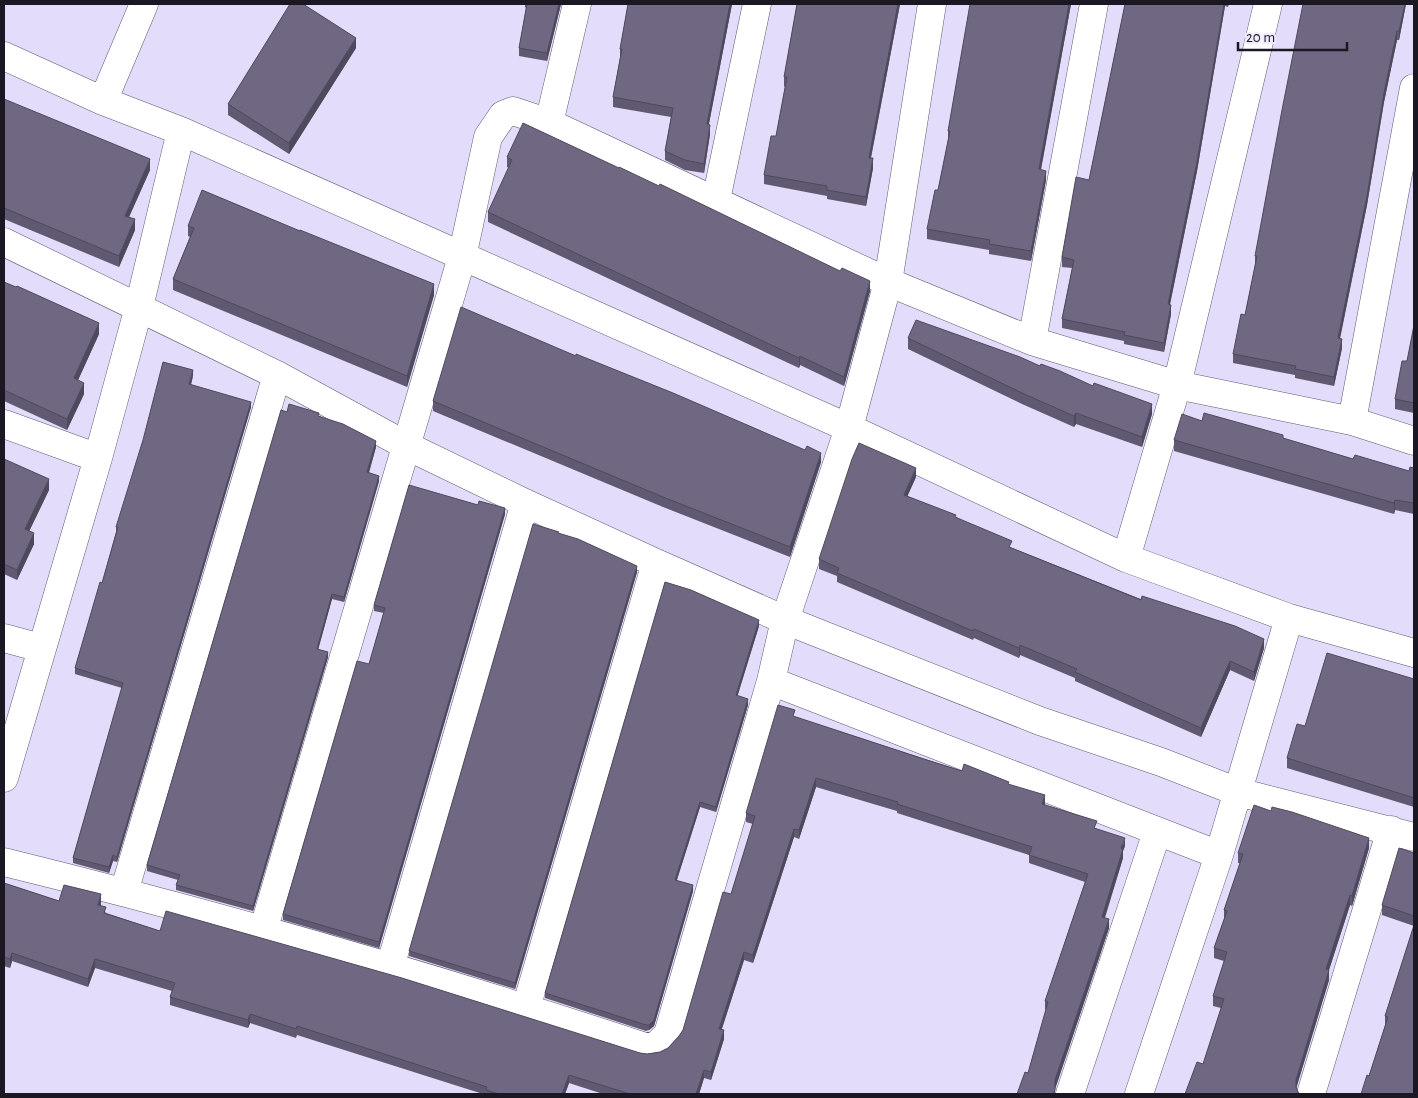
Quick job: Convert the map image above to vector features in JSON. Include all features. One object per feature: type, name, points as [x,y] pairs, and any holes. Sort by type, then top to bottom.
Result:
[{"type":"street","points":[[103,101],[144,4]]},
{"type":"street","points":[[548,124],[577,4]]},
{"type":"street","points":[[716,200],[757,4]]},
{"type":"street","points":[[4,862],[124,892],[390,967],[526,1008],[645,1047],[657,1045],[668,1034],[771,681],[785,620],[849,428],[888,282],[932,4]]},
{"type":"street","points":[[1032,341],[1094,4]]},
{"type":"street","points":[[1126,558],[1177,385],[1268,4]]},
{"type":"street","points":[[4,56],[103,101],[181,131],[849,428],[1126,558],[1289,618],[1414,653]]},
{"type":"street","points":[[1352,421],[1414,88]]},
{"type":"street","points":[[263,931],[462,257],[488,137],[503,115],[513,111],[548,124],[716,200],[888,282],[1032,341],[1177,385],[1352,421],[1414,441]]},
{"type":"street","points":[[4,778],[98,458],[139,307],[181,131]]},
{"type":"street","points":[[4,242],[277,374],[407,446],[525,503],[785,620],[1040,721],[1161,762],[1238,792],[1403,833],[1311,1094]]},
{"type":"street","points":[[124,892],[277,374]]},
{"type":"street","points":[[4,424],[98,458]]},
{"type":"street","points":[[390,967],[525,503]]},
{"type":"street","points":[[526,1008],[656,563]]},
{"type":"street","points":[[1139,1094],[1219,855],[1289,618]]},
{"type":"street","points":[[4,638],[41,648]]},
{"type":"street","points":[[771,681],[1219,855]]},
{"type":"street","points":[[1070,1094],[1157,832]]},
{"type":"building","points":[[290,4],[303,4],[356,38],[289,143],[228,104]]},
{"type":"building","points":[[527,4],[559,4],[547,53],[519,48]]},
{"type":"building","points":[[628,4],[730,4],[707,124],[710,125],[704,164],[685,160],[665,151],[673,108],[613,97]]},
{"type":"building","points":[[797,4],[898,4],[869,158],[873,158],[866,197],[827,190],[827,186],[764,175],[771,136],[776,136],[787,77],[784,77]]},
{"type":"building","points":[[970,4],[1069,4],[1039,169],[1046,171],[1031,251],[989,244],[990,240],[927,229],[935,190],[938,190],[950,131],[948,131]]},
{"type":"building","points":[[1125,4],[1224,4],[1197,162],[1168,304],[1171,305],[1164,343],[1124,335],[1125,332],[1062,319],[1074,260],[1062,257],[1076,177],[1089,180]]},
{"type":"building","points":[[1303,4],[1405,4],[1399,31],[1397,31],[1384,93],[1367,196],[1338,338],[1342,339],[1334,377],[1295,369],[1296,366],[1233,354],[1241,314],[1245,315],[1257,256],[1255,256]]},
{"type":"building","points":[[4,99],[150,159],[125,216],[135,219],[119,256],[4,208]]},
{"type":"building","points":[[523,123],[659,186],[660,184],[840,271],[842,268],[870,281],[844,377],[800,356],[799,358],[488,212],[512,160],[507,157]]},
{"type":"building","points":[[202,190],[434,284],[407,376],[173,279],[194,228],[188,226]]},
{"type":"building","points":[[4,282],[99,323],[74,378],[84,383],[67,419],[4,390]]},
{"type":"building","points":[[461,307],[576,356],[576,354],[673,393],[805,450],[807,446],[821,453],[790,547],[663,497],[433,401]]},
{"type":"building","points":[[916,320],[1040,366],[1041,364],[1060,371],[1093,386],[1094,383],[1152,404],[1142,437],[1076,413],[1074,416],[908,338]]},
{"type":"building","points":[[1414,325],[1414,403],[1395,399],[1402,361],[1407,361]]},
{"type":"building","points":[[163,362],[193,370],[189,384],[251,402],[117,857],[113,855],[109,867],[73,858],[123,683],[75,668],[100,582],[102,583]]},
{"type":"building","points":[[289,404],[319,413],[318,416],[343,424],[376,441],[367,472],[379,476],[344,597],[332,594],[317,649],[328,652],[253,906],[176,885],[180,875],[147,865],[281,410],[287,412]]},
{"type":"building","points":[[1204,413],[1283,435],[1283,438],[1353,459],[1355,455],[1409,471],[1410,467],[1414,468],[1414,503],[1395,500],[1394,503],[1174,440],[1182,414],[1202,421]]},
{"type":"building","points":[[859,443],[916,468],[904,495],[956,515],[955,517],[1012,541],[1009,547],[1141,600],[1142,596],[1235,626],[1264,639],[1254,672],[1230,661],[1201,728],[1075,672],[1077,669],[1020,645],[1019,648],[974,629],[973,631],[837,573],[839,568],[819,559]]},
{"type":"building","points":[[4,459],[49,479],[25,529],[34,533],[17,570],[4,564]]},
{"type":"building","points":[[409,485],[478,505],[479,501],[505,508],[379,942],[283,914],[357,661],[369,664],[385,608],[374,605]]},
{"type":"building","points":[[533,524],[578,539],[637,566],[515,983],[409,951]]},
{"type":"building","points":[[665,582],[691,590],[759,620],[736,695],[748,699],[716,807],[700,802],[675,880],[693,885],[654,1020],[649,1025],[646,1025],[545,993]]},
{"type":"building","points":[[1327,653],[1414,679],[1414,798],[1287,758],[1297,724],[1305,726]]},
{"type":"building","points":[[778,705],[795,710],[793,716],[962,771],[964,764],[1009,782],[1008,784],[1045,795],[1042,804],[1097,821],[1094,828],[1125,838],[1102,917],[1109,919],[1055,1080],[1053,1094],[1017,1094],[1025,1072],[1028,1073],[1048,1002],[1045,1001],[1088,874],[1029,855],[1032,847],[897,804],[898,802],[816,778],[799,830],[794,829],[753,955],[744,952],[719,1029],[724,1030],[711,1072],[704,1070],[696,1094],[630,1094],[569,1075],[562,1094],[499,1094],[486,1090],[487,1087],[297,1026],[296,1029],[250,1014],[248,1020],[170,997],[175,983],[95,959],[88,979],[12,953],[10,959],[4,957],[4,883],[59,901],[64,885],[101,894],[98,905],[106,907],[104,913],[160,931],[166,911],[402,978],[640,1053],[660,1052],[668,1048],[683,1030],[723,892],[731,894],[755,816],[746,813]]},
{"type":"building","points":[[1254,805],[1271,811],[1272,807],[1292,812],[1369,838],[1352,896],[1350,895],[1326,969],[1329,970],[1296,1080],[1299,1094],[1185,1094],[1197,1062],[1203,1064],[1224,999],[1213,996],[1227,952],[1214,948],[1227,911],[1224,910],[1243,854],[1238,853]]},
{"type":"building","points":[[1399,848],[1414,853],[1414,916],[1382,905]]},
{"type":"building","points":[[1414,925],[1414,1094],[1361,1094],[1367,1075],[1369,1076],[1388,1017],[1385,1016]]}]
